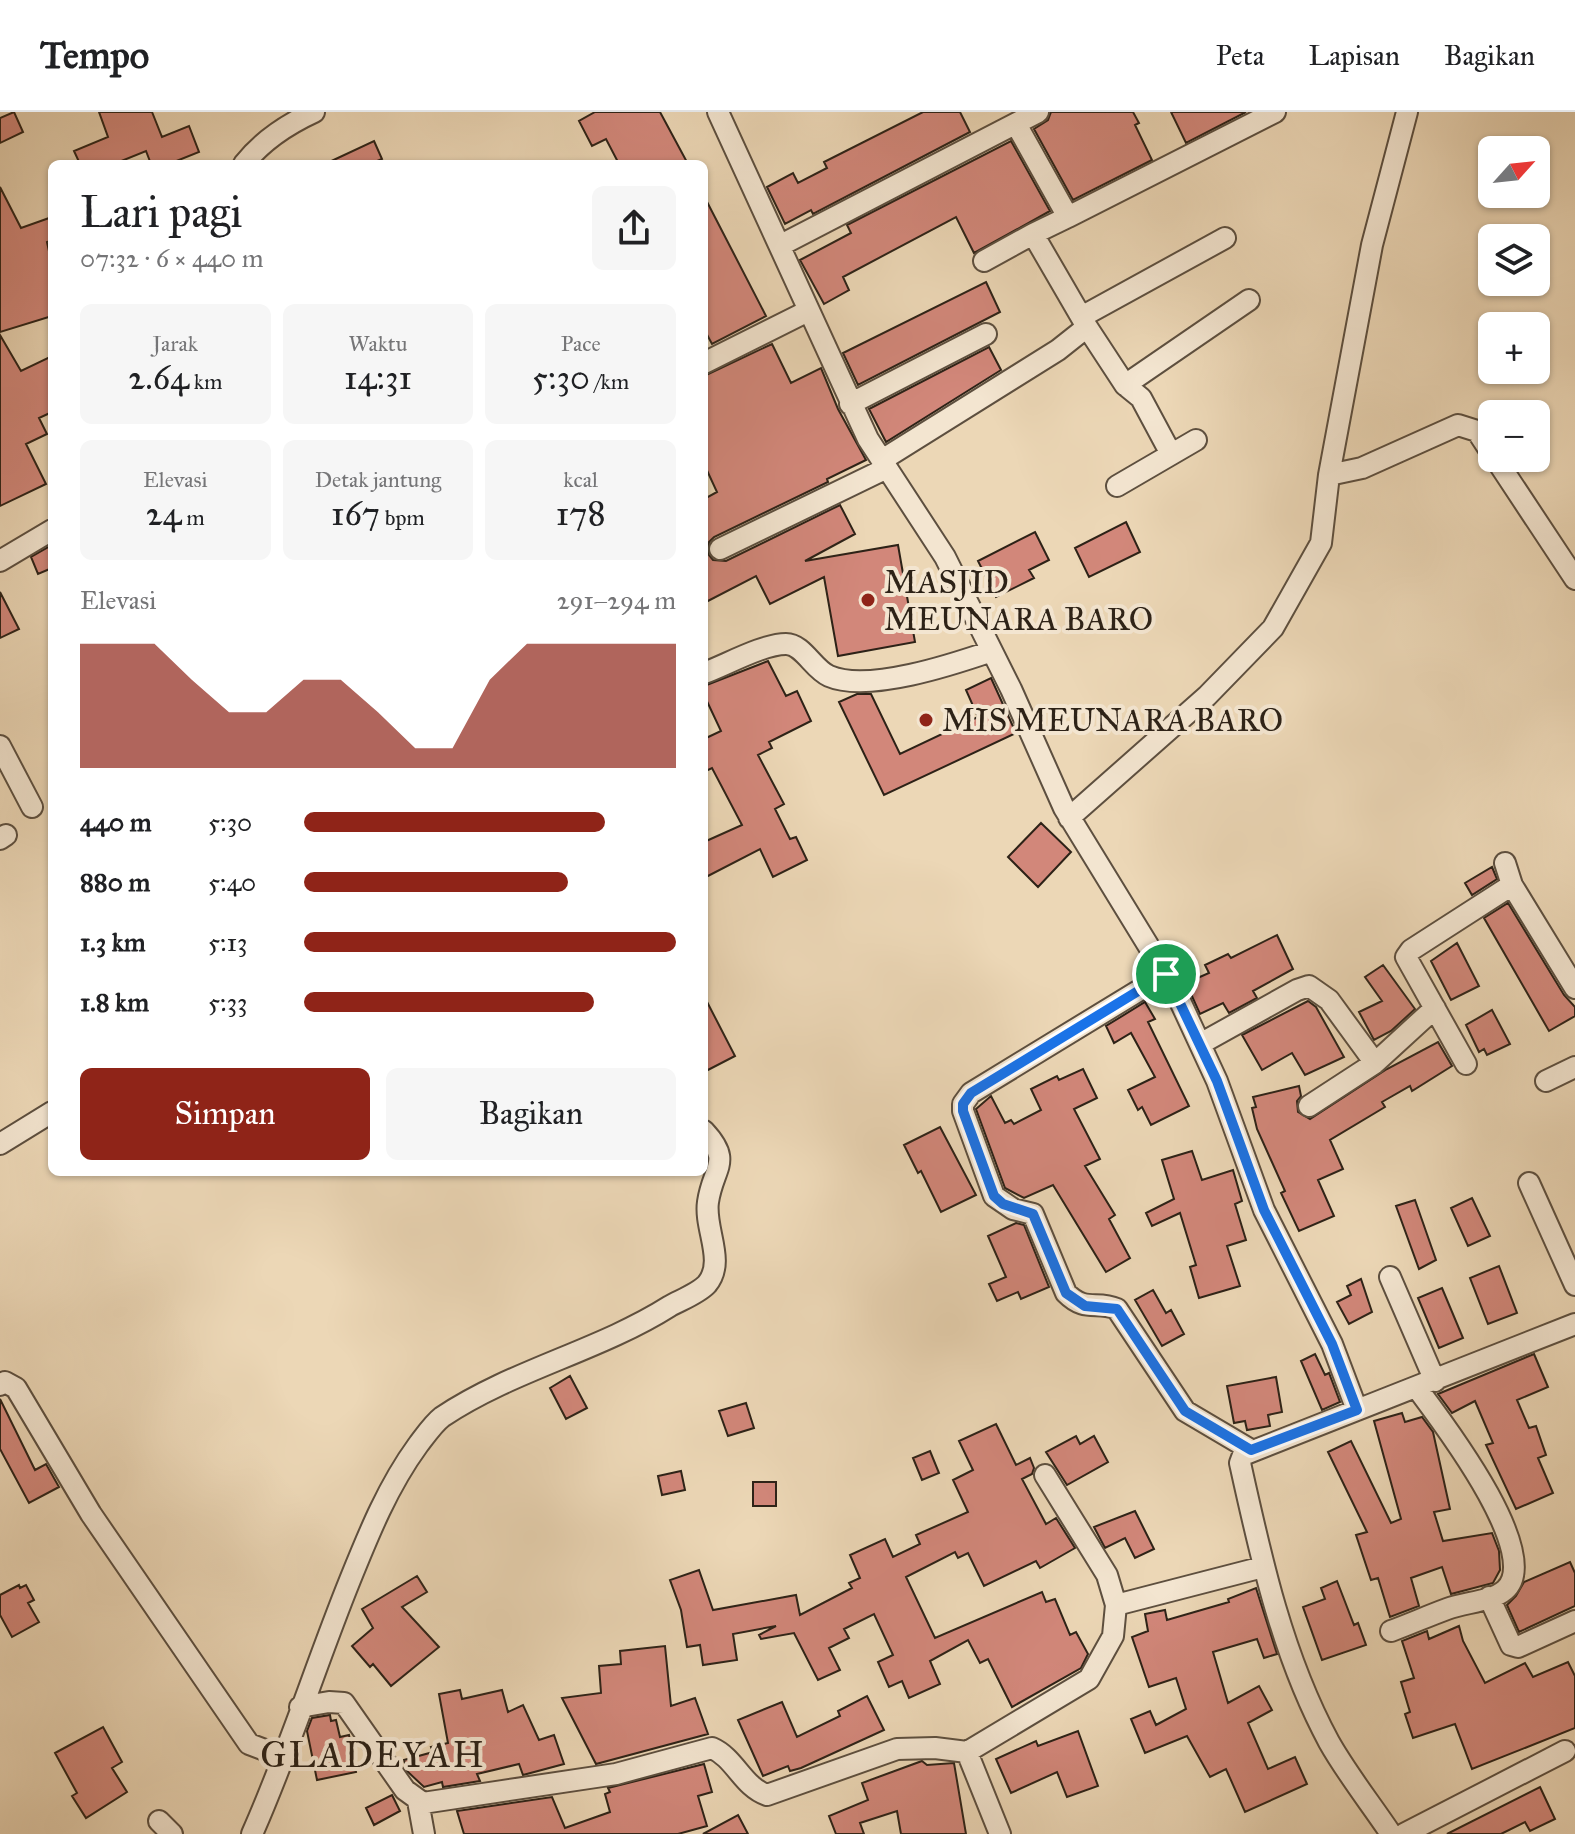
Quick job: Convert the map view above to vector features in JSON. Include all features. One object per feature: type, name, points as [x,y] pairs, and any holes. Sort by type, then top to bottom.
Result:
[{"type":"street","points":[[247,160],[256,149],[295,121],[314,112]]},
{"type":"street","points":[[718,112],[781,245],[850,404],[945,557],[1063,805],[1166,974],[1217,1081],[1264,1210],[1332,1344],[1357,1410]]},
{"type":"street","points":[[781,245],[1038,112]]},
{"type":"street","points":[[984,261],[1275,112]]},
{"type":"street","points":[[1063,805],[1207,696],[1273,628],[1321,543],[1329,475],[1372,245],[1407,112]]},
{"type":"street","points":[[1016,124],[1068,217]]},
{"type":"street","points":[[1033,234],[1125,385],[1141,398],[1171,454]]},
{"type":"street","points":[[720,549],[885,464],[1058,350],[1085,321],[1225,238]]},
{"type":"street","points":[[1125,385],[1249,300]]},
{"type":"street","points":[[708,361],[808,311]]},
{"type":"street","points":[[850,404],[986,334]]},
{"type":"street","points":[[1329,475],[1362,468],[1458,425],[1478,433]]},
{"type":"street","points":[[1117,486],[1196,440]]},
{"type":"street","points":[[1504,472],[1575,579]]},
{"type":"street","points":[[0,561],[48,532]]},
{"type":"street","points":[[708,671],[774,645],[787,644],[796,646],[818,670],[832,678],[852,680],[890,678],[942,668],[992,651]]},
{"type":"street","points":[[0,746],[32,807]]},
{"type":"street","points":[[1505,863],[1512,885],[1575,988]]},
{"type":"street","points":[[1466,1064],[1406,957],[1411,950],[1512,885]]},
{"type":"street","points":[[1166,974],[971,1093],[963,1104],[963,1111],[994,1196],[1003,1204],[1033,1214],[1066,1293],[1085,1306],[1117,1309],[1185,1411],[1251,1450]]},
{"type":"street","points":[[1200,1044],[1309,986],[1329,1000],[1375,1063]]},
{"type":"street","points":[[1309,1106],[1375,1063],[1435,1008]]},
{"type":"street","points":[[1546,1081],[1575,1067]]},
{"type":"street","points":[[0,1144],[48,1114]]},
{"type":"street","points":[[252,1834],[378,1510],[416,1447],[439,1419],[496,1387],[649,1319],[707,1284],[716,1259],[707,1228],[707,1205],[721,1157],[710,1138]]},
{"type":"street","points":[[1529,1183],[1575,1285]]},
{"type":"street","points":[[1390,1277],[1426,1384],[1472,1462],[1514,1555],[1515,1576],[1505,1590],[1391,1631]]},
{"type":"street","points":[[1391,1834],[1330,1742],[1284,1637],[1263,1567],[1240,1463],[1243,1455],[1251,1450],[1575,1324]]},
{"type":"street","points":[[0,1385],[5,1382],[16,1388],[91,1514],[249,1744],[283,1757]]},
{"type":"street","points":[[418,1801],[616,1774],[712,1748],[728,1758],[753,1788],[767,1795],[897,1749],[967,1752],[1089,1679],[1113,1636],[1116,1605],[1107,1575],[1045,1475]]},
{"type":"street","points":[[1116,1605],[1263,1567]]},
{"type":"street","points":[[1489,1597],[1511,1645],[1518,1647],[1575,1621]]},
{"type":"street","points":[[300,1707],[344,1703],[397,1780],[418,1801],[424,1834]]},
{"type":"street","points":[[1404,1834],[1565,1751]]},
{"type":"street","points":[[967,1752],[1000,1834]]},
{"type":"building","points":[[14,112],[23,132],[0,143],[0,118]]},
{"type":"building","points":[[99,112],[152,112],[162,137],[189,126],[199,152],[179,160],[149,160],[146,151],[124,160],[78,160],[74,151],[108,137]]},
{"type":"building","points":[[595,112],[660,112],[686,160],[617,160],[606,139],[592,146],[579,121]]},
{"type":"building","points":[[923,112],[960,112],[970,132],[813,214],[811,210],[785,224],[767,187],[793,173],[798,183],[827,168],[824,162]]},
{"type":"building","points":[[1051,112],[1133,112],[1139,123],[1135,125],[1152,160],[1073,200],[1034,129],[1048,120]]},
{"type":"building","points":[[1171,112],[1246,112],[1186,143]]},
{"type":"building","points":[[374,141],[382,159],[380,160],[334,160]]},
{"type":"building","points":[[1011,141],[1050,211],[974,253],[956,217],[843,277],[849,290],[824,304],[800,260],[851,233],[847,225]]},
{"type":"building","points":[[0,187],[21,228],[48,218],[48,317],[0,332]]},
{"type":"building","points":[[708,204],[766,316],[712,344],[708,336]]},
{"type":"building","points":[[986,282],[1000,312],[858,385],[843,353]]},
{"type":"building","points":[[0,335],[21,371],[48,358],[48,414],[39,418],[47,434],[26,444],[46,484],[0,506]]},
{"type":"building","points":[[772,344],[791,383],[821,368],[838,409],[866,460],[827,479],[828,482],[714,537],[709,542],[708,554],[708,497],[717,492],[708,473],[708,374]]},
{"type":"building","points":[[989,347],[1001,370],[886,442],[869,409]]},
{"type":"building","points":[[840,505],[855,534],[805,561],[898,545],[915,642],[838,656],[824,577],[770,604],[756,576],[708,601],[708,554],[713,560],[726,561]]},
{"type":"building","points":[[1126,522],[1140,552],[1089,577],[1075,548]]},
{"type":"building","points":[[1035,532],[1049,560],[1029,570],[1034,578],[996,597],[978,561]]},
{"type":"building","points":[[48,547],[48,570],[38,574],[31,557]]},
{"type":"building","points":[[0,592],[19,629],[0,638]]},
{"type":"building","points":[[768,661],[786,696],[797,691],[811,721],[769,742],[772,748],[758,755],[784,804],[775,809],[790,839],[796,837],[807,860],[773,877],[760,849],[708,876],[708,840],[742,825],[712,768],[708,770],[708,737],[721,731],[708,703],[708,684]]},
{"type":"building","points":[[991,678],[1016,733],[884,795],[839,702],[857,694],[871,694],[900,754],[978,717],[966,690]]},
{"type":"building","points":[[1041,823],[1071,852],[1038,887],[1008,857]]},
{"type":"building","points":[[1492,867],[1497,879],[1472,895],[1465,883]]},
{"type":"building","points":[[1508,903],[1564,995],[1575,1007],[1575,1016],[1549,1031],[1484,918]]},
{"type":"building","points":[[1277,935],[1293,969],[1253,991],[1257,998],[1229,1013],[1223,1003],[1200,1014],[1186,983],[1209,973],[1205,965],[1228,954],[1231,958]]},
{"type":"building","points":[[1457,943],[1479,986],[1451,1000],[1431,961]]},
{"type":"building","points":[[1383,965],[1415,1009],[1391,1031],[1374,1040],[1359,1012],[1382,1001],[1365,977]]},
{"type":"building","points":[[1308,1001],[1316,1007],[1344,1057],[1305,1075],[1292,1053],[1262,1070],[1242,1035]]},
{"type":"building","points":[[1145,1002],[1155,1019],[1148,1022],[1189,1106],[1151,1125],[1142,1107],[1138,1110],[1128,1090],[1155,1077],[1131,1033],[1114,1043],[1106,1026]]},
{"type":"building","points":[[708,1004],[735,1056],[708,1070]]},
{"type":"building","points":[[1492,1010],[1510,1044],[1487,1055],[1484,1049],[1479,1052],[1466,1025]]},
{"type":"building","points":[[1438,1042],[1452,1066],[1412,1091],[1410,1086],[1382,1102],[1385,1107],[1330,1140],[1343,1169],[1318,1180],[1334,1216],[1299,1231],[1257,1129],[1253,1097],[1299,1086],[1298,1112],[1310,1119],[1387,1069]]},
{"type":"building","points":[[1083,1069],[1097,1098],[1074,1109],[1100,1159],[1085,1166],[1115,1215],[1109,1219],[1130,1258],[1106,1272],[1053,1185],[1024,1198],[1005,1188],[976,1109],[991,1096],[1005,1123],[1011,1120],[1014,1124],[1041,1110],[1031,1089],[1057,1076],[1059,1080]]},
{"type":"building","points":[[940,1127],[976,1195],[941,1212],[904,1145]]},
{"type":"building","points":[[1192,1151],[1202,1180],[1233,1170],[1242,1201],[1235,1204],[1246,1240],[1227,1246],[1240,1286],[1199,1298],[1190,1267],[1196,1265],[1180,1213],[1152,1226],[1146,1213],[1174,1199],[1162,1160]]},
{"type":"building","points":[[1472,1198],[1490,1236],[1468,1246],[1451,1208]]},
{"type":"building","points":[[1415,1200],[1436,1260],[1419,1269],[1396,1206]]},
{"type":"building","points":[[1016,1223],[1024,1225],[1049,1287],[1021,1299],[1018,1292],[997,1301],[989,1284],[1006,1277],[988,1236]]},
{"type":"building","points":[[1499,1266],[1517,1313],[1488,1324],[1470,1278]]},
{"type":"building","points":[[1361,1279],[1372,1312],[1349,1324],[1337,1302],[1351,1295],[1347,1286]]},
{"type":"building","points":[[1442,1288],[1463,1338],[1439,1348],[1418,1298]]},
{"type":"building","points":[[1153,1290],[1166,1313],[1171,1310],[1184,1334],[1162,1346],[1135,1300]]},
{"type":"building","points":[[1315,1354],[1325,1375],[1329,1373],[1340,1402],[1322,1410],[1301,1361]]},
{"type":"building","points":[[1534,1354],[1548,1387],[1517,1400],[1529,1428],[1536,1426],[1546,1455],[1538,1458],[1553,1493],[1516,1509],[1486,1445],[1493,1443],[1475,1401],[1452,1413],[1438,1394]]},
{"type":"building","points":[[570,1376],[587,1408],[566,1419],[550,1388]]},
{"type":"building","points":[[1276,1377],[1282,1412],[1268,1415],[1270,1426],[1247,1430],[1245,1421],[1234,1423],[1227,1386]]},
{"type":"building","points":[[0,1399],[35,1470],[46,1464],[59,1487],[29,1503],[0,1449]]},
{"type":"building","points":[[746,1403],[754,1428],[728,1436],[719,1411]]},
{"type":"building","points":[[1402,1413],[1405,1422],[1422,1417],[1433,1432],[1450,1509],[1434,1512],[1443,1541],[1492,1533],[1499,1551],[1500,1570],[1493,1583],[1451,1594],[1442,1567],[1411,1578],[1419,1606],[1390,1617],[1378,1578],[1371,1580],[1356,1535],[1367,1532],[1328,1452],[1351,1441],[1391,1523],[1401,1519],[1374,1421]]},
{"type":"building","points":[[996,1424],[1016,1465],[1030,1458],[1034,1468],[1032,1474],[1022,1479],[1046,1524],[1056,1518],[1075,1548],[1040,1568],[1036,1561],[984,1586],[968,1553],[958,1558],[955,1552],[906,1577],[935,1638],[1042,1592],[1046,1602],[1055,1599],[1070,1635],[1076,1632],[1088,1654],[1081,1668],[1012,1707],[988,1659],[980,1663],[968,1640],[930,1661],[940,1684],[909,1698],[902,1681],[889,1687],[878,1662],[893,1655],[874,1614],[844,1629],[849,1638],[829,1648],[840,1670],[818,1680],[794,1633],[761,1639],[759,1635],[776,1626],[733,1634],[737,1660],[703,1665],[700,1645],[687,1647],[681,1610],[670,1580],[699,1570],[713,1610],[796,1595],[800,1615],[852,1588],[849,1583],[860,1578],[850,1555],[885,1539],[893,1557],[920,1544],[916,1535],[968,1512],[953,1480],[973,1470],[959,1441]]},
{"type":"building","points":[[1076,1436],[1080,1444],[1094,1436],[1108,1462],[1067,1485],[1046,1452]]},
{"type":"building","points":[[930,1451],[939,1473],[922,1480],[913,1458]]},
{"type":"building","points":[[681,1471],[685,1490],[662,1495],[658,1476]]},
{"type":"building","points":[[753,1482],[776,1482],[776,1506],[753,1506]]},
{"type":"building","points":[[1135,1511],[1154,1549],[1135,1558],[1125,1538],[1105,1548],[1094,1527]]},
{"type":"building","points":[[1570,1562],[1575,1573],[1575,1606],[1519,1632],[1507,1605],[1524,1582]]},
{"type":"building","points":[[417,1576],[427,1592],[402,1607],[439,1647],[391,1686],[373,1664],[370,1667],[352,1646],[373,1628],[362,1609]]},
{"type":"building","points":[[1337,1581],[1354,1625],[1358,1623],[1366,1645],[1322,1660],[1303,1607],[1325,1599],[1321,1588]]},
{"type":"building","points":[[19,1585],[20,1588],[26,1585],[34,1600],[28,1603],[39,1622],[12,1637],[0,1615],[0,1595]]},
{"type":"building","points":[[1256,1588],[1277,1654],[1264,1658],[1257,1639],[1213,1652],[1228,1703],[1259,1686],[1272,1710],[1248,1723],[1268,1769],[1295,1757],[1307,1784],[1245,1812],[1226,1769],[1210,1777],[1187,1736],[1145,1753],[1131,1719],[1150,1711],[1156,1725],[1186,1709],[1176,1678],[1149,1687],[1132,1637],[1148,1631],[1145,1614],[1165,1610],[1167,1620],[1229,1602],[1228,1599]]},
{"type":"building","points":[[1459,1626],[1463,1641],[1485,1683],[1525,1663],[1533,1677],[1568,1662],[1575,1676],[1575,1728],[1472,1769],[1455,1724],[1413,1738],[1405,1714],[1410,1712],[1401,1682],[1414,1678],[1402,1641],[1427,1631],[1429,1639]]},
{"type":"building","points":[[665,1646],[671,1706],[695,1698],[708,1734],[596,1764],[562,1698],[601,1693],[599,1666],[621,1664],[620,1651]]},
{"type":"building","points":[[460,1690],[462,1699],[502,1690],[508,1712],[523,1705],[539,1740],[554,1735],[564,1764],[523,1775],[519,1764],[477,1774],[480,1781],[443,1787],[442,1782],[424,1787],[407,1771],[404,1760],[433,1752],[431,1747],[448,1743],[439,1694]]},
{"type":"building","points":[[867,1696],[884,1730],[790,1771],[788,1766],[763,1776],[738,1720],[782,1702],[797,1737],[840,1716],[838,1711]]},
{"type":"building","points":[[330,1715],[331,1721],[336,1720],[340,1737],[349,1735],[356,1772],[317,1780],[307,1731],[312,1718]]},
{"type":"building","points":[[103,1727],[122,1762],[112,1768],[127,1792],[86,1818],[72,1796],[77,1793],[55,1753]]},
{"type":"building","points":[[1078,1731],[1098,1786],[1067,1797],[1057,1772],[1011,1793],[996,1759],[1036,1741],[1038,1746]]},
{"type":"building","points":[[922,1761],[927,1765],[954,1763],[966,1834],[901,1834],[897,1811],[860,1823],[864,1834],[836,1834],[829,1816],[868,1800],[862,1783]]},
{"type":"building","points":[[704,1764],[712,1792],[698,1796],[707,1826],[678,1834],[464,1834],[457,1811],[552,1797],[565,1828],[610,1812],[605,1794],[610,1792],[608,1788]]},
{"type":"building","points":[[1540,1787],[1555,1819],[1530,1831],[1525,1822],[1501,1834],[1447,1834]]},
{"type":"building","points":[[392,1795],[400,1811],[374,1825],[366,1808]]},
{"type":"building","points":[[738,1815],[748,1834],[703,1834]]},
{"type":"place","name":"MASJID MEUNARA BARO","points":[[868,600]]},
{"type":"place","name":"MIS MEUNARA BARO","points":[[926,720]]},
{"type":"district","name":"GLADEYAH","points":[[373,1755]]},
{"type":"route","points":[[1166,974],[1217,1081],[1264,1210],[1332,1344],[1357,1410],[1251,1450],[1185,1411],[1117,1309],[1085,1306],[1076,1303],[1066,1293],[1033,1214],[1013,1209],[994,1196],[963,1111],[966,1097],[971,1093],[1166,974]]}]
